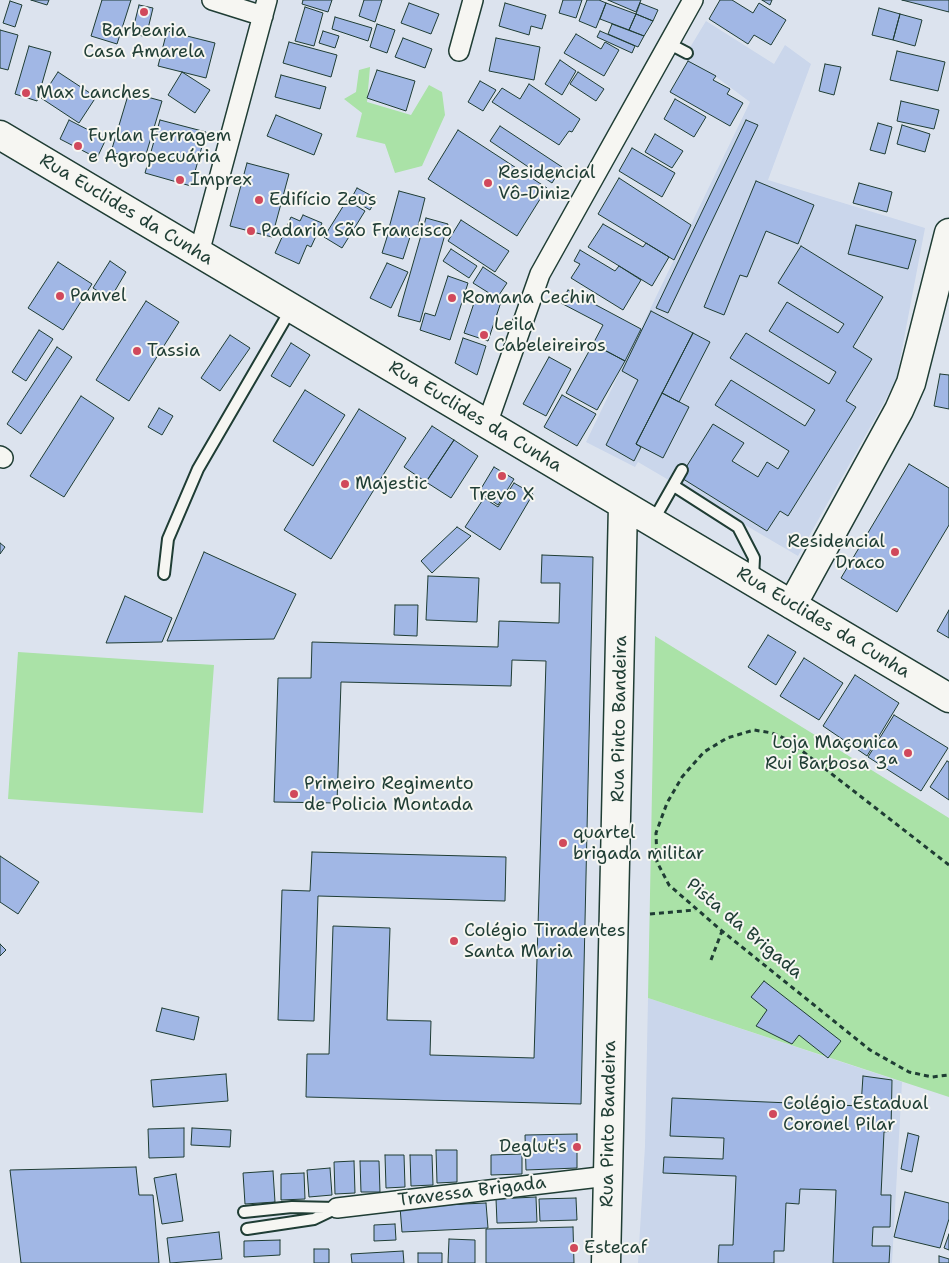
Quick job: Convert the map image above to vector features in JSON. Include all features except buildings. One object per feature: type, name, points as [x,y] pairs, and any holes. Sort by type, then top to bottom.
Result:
[{"type":"street","points":[[198,253],[265,8],[212,0]]},
{"type":"street","points":[[459,51],[473,0]]},
{"type":"street","points":[[488,424],[540,274],[693,0]]},
{"type":"street","name":"Rua Euclides da Cunha","points":[[0,135],[949,698]]},
{"type":"street","points":[[792,605],[890,427],[911,383],[949,233]]},
{"type":"street","name":"Rua Pinto Bandeira","points":[[606,1263],[623,505]]},
{"type":"street","name":"Travessa Brigada","points":[[336,1208],[608,1176]]},
{"type":"lane","points":[[668,43],[687,53]]},
{"type":"lane","points":[[164,574],[168,539],[198,468],[291,308]]},
{"type":"lane","points":[[653,522],[682,470]]},
{"type":"lane","points":[[674,486],[738,527],[754,558],[753,582]]},
{"type":"lane","points":[[244,1212],[292,1207],[336,1208]]},
{"type":"lane","points":[[247,1229],[314,1219],[336,1208]]},
{"type":"path","name":"Pista da Brigada","points":[[949,865],[788,740],[772,733],[754,730],[727,738],[704,752],[682,777],[667,803],[656,833],[657,862],[670,885],[696,910],[870,1050],[909,1072],[932,1076],[949,1075]]},
{"type":"path","points":[[650,914],[696,910]]},
{"type":"path","points":[[711,960],[722,931]]},
{"type":"shaded area","points":[[706,21],[774,64],[785,45],[811,64],[768,180],[925,228],[896,381],[798,556],[638,462],[635,467],[586,442],[750,102],[715,76],[683,59]]},
{"type":"shaded area","name":"Colégio Estadual Coronel Pilar","points":[[648,998],[902,1082],[892,1263],[638,1263],[645,1146]]},
{"type":"green space","points":[[370,67],[367,102],[411,115],[429,85],[442,92],[445,115],[422,166],[395,173],[385,144],[356,137],[362,113],[344,99],[356,92],[359,70]]},
{"type":"green space","points":[[655,636],[949,818],[949,1097],[648,998]]},
{"type":"green space","points":[[18,652],[214,665],[203,813],[8,799]]},
{"type":"place","name":"Barbearia Casa Amarela","points":[[144,12]]},
{"type":"place","name":"Max Lanches","points":[[26,93]]},
{"type":"place","name":"Furlan Ferragem e Agropecuária","points":[[78,146]]},
{"type":"place","name":"Imprex","points":[[180,180]]},
{"type":"place","name":"Residencial Vô-Diniz","points":[[488,183]]},
{"type":"place","name":"Edifício Zeus","points":[[259,200]]},
{"type":"place","name":"Padaria São Francisco","points":[[251,231]]},
{"type":"place","name":"Panvel","points":[[60,296]]},
{"type":"place","name":"Romana Cechin","points":[[452,298]]},
{"type":"place","name":"Leila Cabeleireiros","points":[[484,335]]},
{"type":"place","name":"Tassia","points":[[137,351]]},
{"type":"place","name":"Trevo X","points":[[502,476]]},
{"type":"place","name":"Majestic","points":[[345,484]]},
{"type":"place","name":"Residencial Draco","points":[[895,552]]},
{"type":"place","name":"Loja Maçonica Rui Barbosa 3ª","points":[[908,753]]},
{"type":"place","name":"Primeiro Regimento de Policia Montada","points":[[294,794]]},
{"type":"place","name":"quartel brigada militar","points":[[563,843]]},
{"type":"place","name":"Colégio Tiradentes Santa Maria","points":[[454,941]]},
{"type":"place","name":"Colégio Estadual Coronel Pilar","points":[[773,1114]]},
{"type":"place","name":"Deglut's","points":[[577,1147]]},
{"type":"place","name":"Estecaf","points":[[574,1248]]}]
